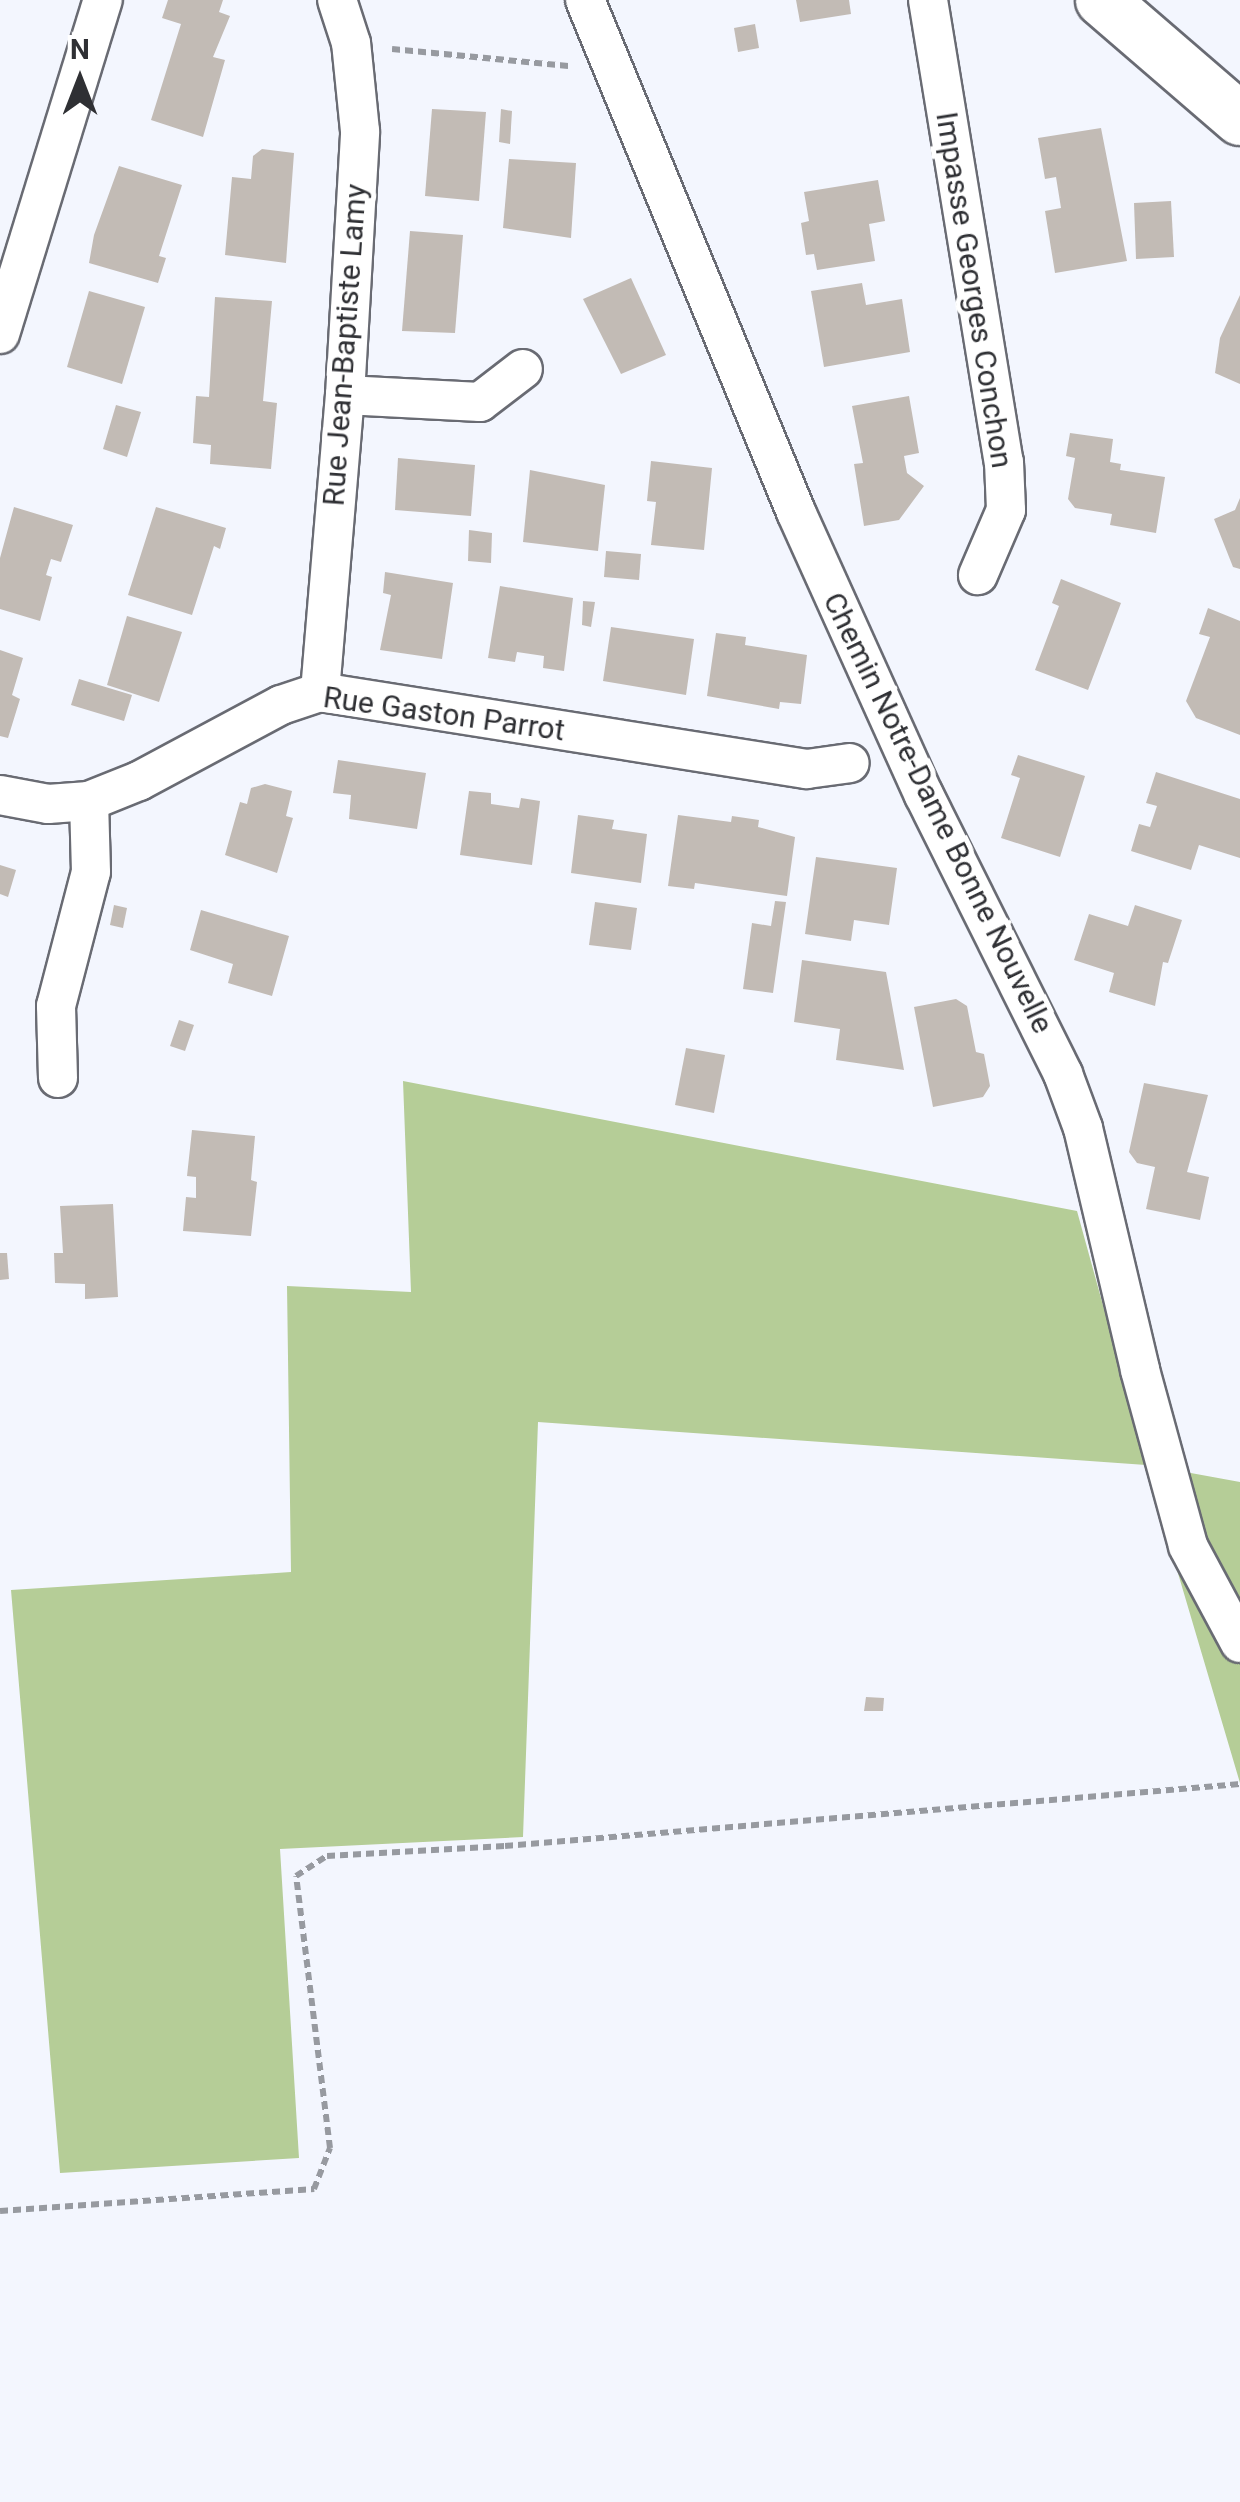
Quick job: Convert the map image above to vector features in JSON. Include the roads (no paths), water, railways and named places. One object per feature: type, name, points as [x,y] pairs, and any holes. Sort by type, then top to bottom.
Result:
[{"type":"street","points":[[0,334],[104,0]]},
{"type":"street","name":"Rue Jean-Baptiste Lamy","points":[[320,692],[345,396],[360,131],[351,43],[337,0]]},
{"type":"street","name":"Chemin Notre-Dame Bonne Nouvelle","points":[[585,0],[796,512],[924,795],[1063,1074],[1083,1128],[1140,1370],[1188,1546],[1240,1643]]},
{"type":"street","name":"Impasse Georges Conchon","points":[[928,0],[1004,462],[1006,510],[978,575]]},
{"type":"street","points":[[1102,0],[1240,119]]},
{"type":"street","points":[[345,396],[480,402],[523,369]]},
{"type":"street","name":"Rue Gaston Parrot","points":[[0,795],[48,804],[88,801],[138,781],[281,705],[320,692],[807,770],[850,763]]},
{"type":"street","points":[[58,1078],[56,1006],[91,872],[88,801]]}]
